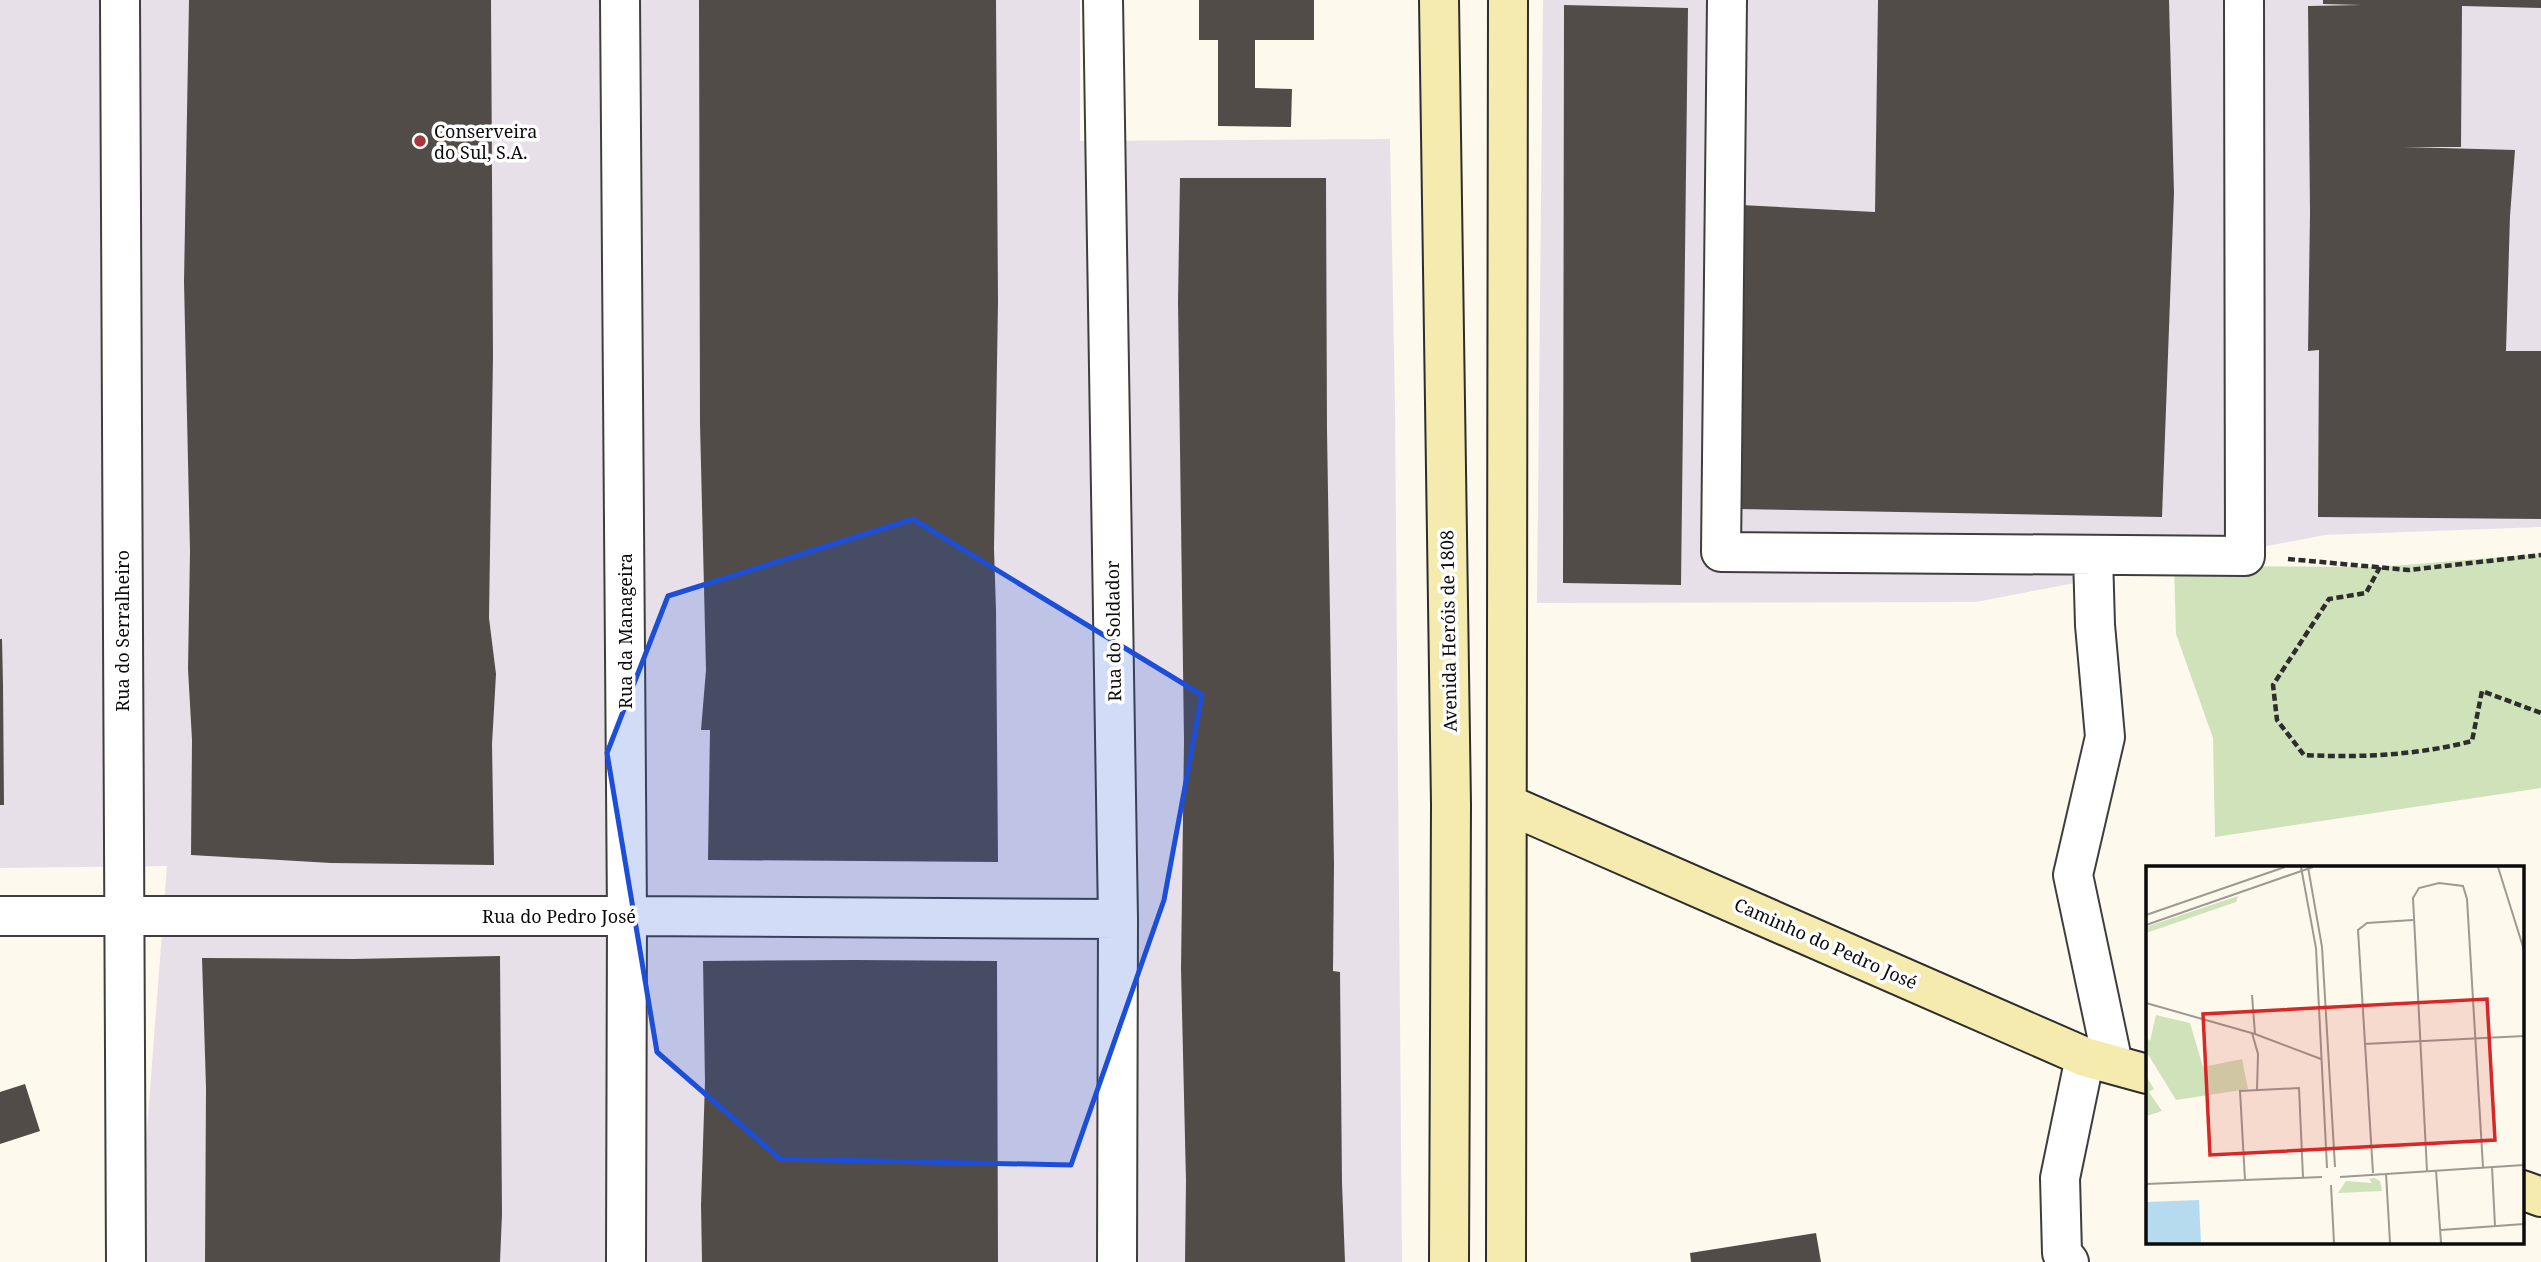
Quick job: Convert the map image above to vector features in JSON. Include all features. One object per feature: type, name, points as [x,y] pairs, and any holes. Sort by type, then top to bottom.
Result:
[{"type":"main road","name":"Avenida Heróis de 1808","points":[[1438,0],[1451,804],[1449,1262]]},
{"type":"main road","points":[[1506,1262],[1508,0]]},
{"type":"main road","name":"Caminho do Pedro José","points":[[1507,804],[2115,1065]]},
{"type":"main road","points":[[2524,1191],[2541,1197]]},
{"type":"street","name":"Rua do Serralheiro","points":[[120,0],[125,1262]]},
{"type":"street","name":"Rua da Manageira","points":[[620,0],[627,916],[626,1262]]},
{"type":"street","name":"Rua do Soldador","points":[[1102,0],[1118,919],[1117,1262]]},
{"type":"street","points":[[1727,0],[1721,552],[2245,556],[2244,0]]},
{"type":"street","points":[[2069,1262],[2063,1254],[2060,1178],[2115,1065],[2073,874],[2105,737],[2095,625],[2093,555]]},
{"type":"street","name":"Rua do Pedro José","points":[[0,916],[1118,919]]},
{"type":"path","points":[[2245,556],[2409,570],[2541,555]]},
{"type":"path","points":[[2381,567],[2367,593],[2329,599],[2273,685],[2277,720],[2305,755],[2390,753],[2449,747],[2472,741],[2482,691],[2541,713]]},
{"type":"highlighted area","points":[[913,519],[1202,695],[1164,900],[1071,1165],[780,1159],[657,1052],[607,753],[668,596]]},
{"type":"shaded area","points":[[0,0],[1080,0],[1080,141],[1390,139],[1395,407],[1402,1262],[137,1262],[167,866],[0,868]]},
{"type":"shaded area","points":[[1543,0],[2541,0],[2541,527],[2325,535],[1976,602],[1537,603]]},
{"type":"green space","points":[[2541,554],[2541,788],[2215,837],[2213,738],[2176,634],[2174,566],[2380,567]]},
{"type":"building","points":[[189,0],[491,0],[493,356],[489,618],[496,674],[492,744],[494,865],[331,863],[191,855],[192,740],[188,669],[190,551],[184,282]]},
{"type":"building","points":[[699,0],[996,0],[998,302],[994,549],[998,862],[708,860],[710,730],[701,730],[706,670],[700,424]]},
{"type":"building","points":[[1199,0],[1314,0],[1314,40],[1255,40],[1255,88],[1292,89],[1291,127],[1218,126],[1218,40],[1199,40]]},
{"type":"building","points":[[1878,0],[2169,0],[2174,193],[2162,517],[1738,509],[1741,205],[1875,212]]},
{"type":"building","points":[[2323,0],[2541,0],[2541,8],[2462,6],[2461,147],[2404,147],[2515,150],[2506,351],[2541,351],[2541,519],[2318,517],[2319,350],[2308,351],[2308,6],[2362,5],[2323,4]]},
{"type":"building","points":[[1564,5],[1688,8],[1681,585],[1563,583]]},
{"type":"building","points":[[1180,178],[1326,178],[1333,971],[1340,972],[1345,1262],[1185,1262],[1186,1181],[1181,969],[1184,741],[1178,302]]},
{"type":"building","points":[[2,639],[4,805],[0,805]]},
{"type":"building","points":[[500,956],[500,1262],[205,1262],[206,1088],[202,958]]},
{"type":"building","points":[[703,961],[997,961],[998,1262],[702,1262],[705,1082]]},
{"type":"building","points":[[25,1084],[40,1131],[0,1144],[0,1092]]},
{"type":"building","points":[[1816,1233],[1821,1262],[1691,1262],[1690,1253]]},
{"type":"place","name":"Conserveira do Sul, S.A.","points":[[420,141]]}]
